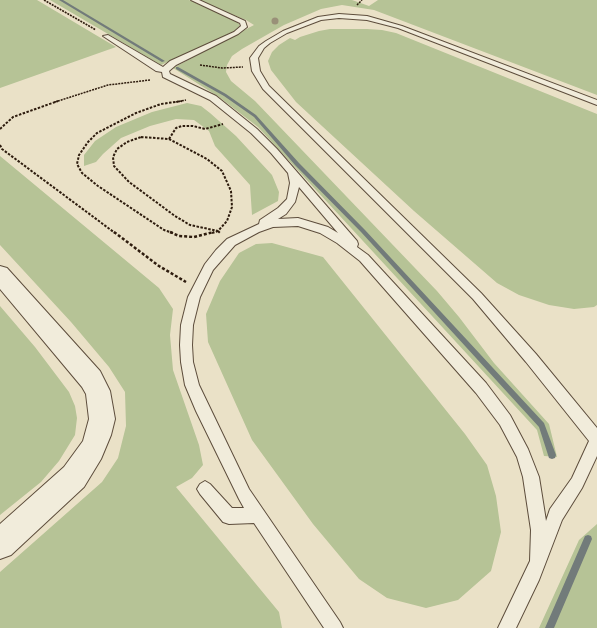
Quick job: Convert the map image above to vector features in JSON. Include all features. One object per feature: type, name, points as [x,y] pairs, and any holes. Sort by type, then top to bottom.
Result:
[{"type":"street","points":[[0,274],[91,379],[98,391],[102,405],[102,420],[98,435],[92,450],[74,477],[0,544]]},
{"type":"lane","points":[[106,36],[159,69],[165,70],[175,62],[236,33],[244,27],[243,22],[194,0]]},
{"type":"lane","points":[[507,628],[533,574],[556,515],[577,483],[597,440],[531,358],[477,296],[266,87],[259,78],[255,67],[254,58],[261,47],[279,35],[304,24],[328,17],[367,18],[400,27],[597,103]]},
{"type":"lane","points":[[165,70],[166,75],[172,79],[213,98],[238,117],[274,151],[364,258],[481,388],[505,420],[523,454],[531,476],[539,530],[538,561]]},
{"type":"lane","points":[[291,171],[294,183],[292,200],[282,211],[255,229],[231,242],[220,253],[210,267],[199,287],[194,297],[187,325],[187,362],[192,385],[201,406],[244,494],[334,628]]},
{"type":"lane","points":[[255,229],[273,223],[286,222],[298,222],[312,225],[341,240],[364,258]]},
{"type":"lane","points":[[204,490],[229,516],[259,515]]},
{"type":"path","points":[[44,0],[106,36]]},
{"type":"path","points":[[175,62],[222,68],[255,67]]},
{"type":"path","points":[[0,129],[13,117],[29,110],[108,85],[133,81],[172,79]]},
{"type":"path","points":[[191,100],[161,104],[136,113],[115,123],[97,134],[88,142],[79,154],[77,164],[82,173],[98,186],[164,230],[179,236],[194,237],[208,235],[218,231],[227,221],[232,207],[231,191],[222,171],[207,159],[169,139],[141,137],[127,142],[116,149],[113,157],[114,166],[129,182],[175,216],[190,225],[218,231],[231,242]]},
{"type":"path","points":[[169,139],[176,128],[182,126],[193,126],[205,129],[217,127],[238,117]]},
{"type":"path","points":[[0,145],[2,149],[159,266],[174,276],[199,287]]},
{"type":"green space","points":[[0,0],[37,0],[116,47],[0,88]]},
{"type":"green space","points":[[50,0],[189,0],[236,21],[240,25],[237,30],[161,65]]},
{"type":"green space","points":[[198,0],[352,0],[369,6],[378,0],[597,0],[597,95],[374,10],[342,5],[321,9],[284,25],[242,49],[232,56],[227,65],[226,72],[231,81],[255,101],[437,291],[494,363],[549,424],[557,457],[544,456],[537,430],[258,127],[219,97],[173,68],[254,25],[246,20]]},
{"type":"green space","points":[[330,29],[367,29],[396,33],[597,114],[597,305],[594,307],[574,309],[549,305],[519,295],[497,283],[414,211],[296,102],[271,70],[268,61],[272,52],[279,45],[290,38],[295,40],[319,31]]},
{"type":"green space","points":[[187,103],[201,106],[236,136],[272,175],[279,192],[278,201],[252,215],[250,185],[215,146],[209,131],[194,120],[176,119],[150,126],[121,138],[96,162],[84,166],[84,155],[95,141],[116,127],[152,112]]},
{"type":"green space","points":[[0,156],[159,288],[173,309],[170,335],[173,370],[199,445],[203,465],[192,478],[176,487],[279,612],[282,628],[0,628],[0,572],[102,482],[118,458],[126,426],[125,392],[109,367],[71,322],[0,245]]},
{"type":"green space","points":[[272,243],[323,257],[465,434],[487,465],[496,496],[501,532],[491,571],[458,600],[426,608],[387,598],[359,579],[313,524],[252,440],[208,342],[206,314],[220,281],[239,253],[256,244]]},
{"type":"green space","points":[[0,306],[35,347],[69,392],[75,406],[77,418],[75,435],[59,461],[41,482],[0,515]]},
{"type":"green space","points":[[597,524],[597,628],[539,628],[579,540]]},
{"type":"waterway","points":[[61,0],[163,61]]},
{"type":"waterway","points":[[177,68],[225,95],[255,116],[297,164],[363,231],[542,425],[552,455]]},
{"type":"waterway","points":[[549,628],[588,539]]}]
